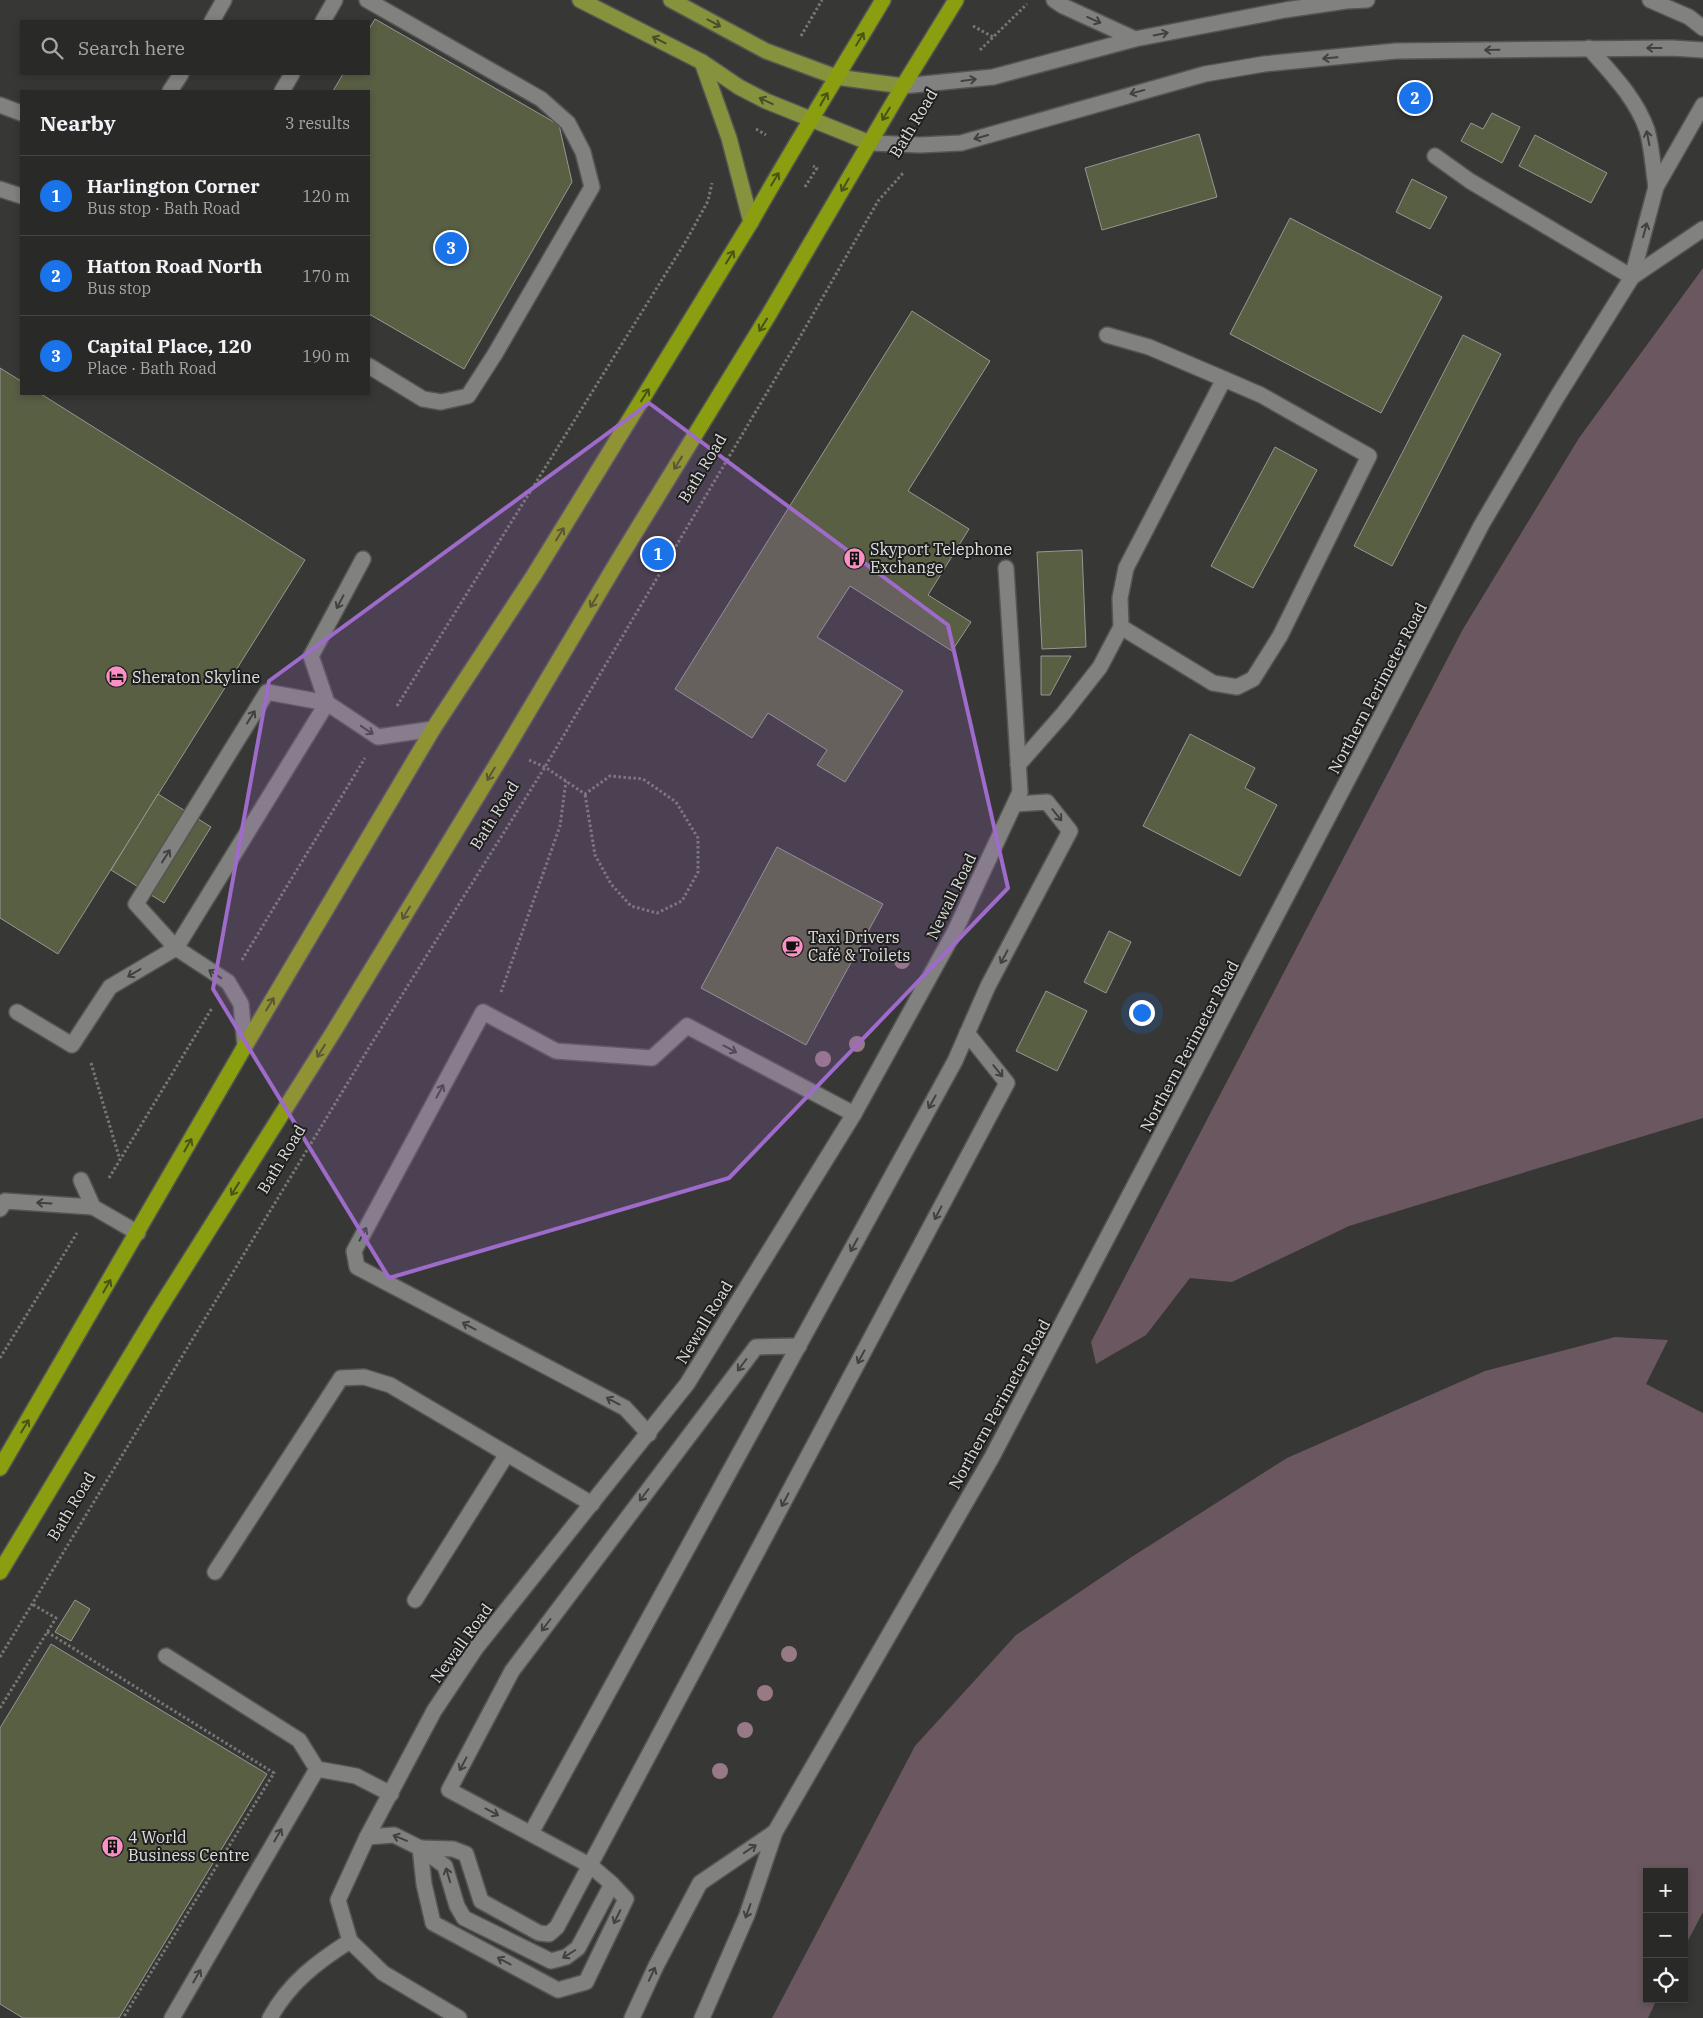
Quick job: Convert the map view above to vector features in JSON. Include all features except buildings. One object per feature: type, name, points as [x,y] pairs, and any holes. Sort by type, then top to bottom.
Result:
[{"type":"highway","points":[[0,1468],[245,1046],[433,729],[534,575],[751,222],[882,0]]},
{"type":"highway","name":"Bath Road","points":[[0,1572],[157,1312],[339,1023],[506,749],[619,559],[768,316],[903,86],[956,0]]},
{"type":"main road","points":[[580,0],[702,62],[738,86],[766,101],[870,143]]},
{"type":"main road","points":[[671,0],[766,51],[836,77],[903,86]]},
{"type":"main road","points":[[702,62],[729,138],[751,222]]},
{"type":"street","points":[[213,20],[224,0]]},
{"type":"street","points":[[323,20],[335,0]]},
{"type":"street","points":[[367,0],[541,99],[568,122],[583,152],[592,187],[495,354],[468,396],[441,402],[423,399],[370,367]]},
{"type":"street","points":[[1054,0],[1063,6],[1135,39]]},
{"type":"street","points":[[903,86],[993,77],[1135,39],[1285,10],[1346,1],[1367,0]]},
{"type":"street","points":[[1650,0],[1689,17],[1703,28]]},
{"type":"street","points":[[870,143],[920,145],[961,143],[1205,74],[1264,64],[1396,52],[1589,48],[1703,50]]},
{"type":"street","points":[[1589,48],[1613,75],[1640,113],[1647,131],[1656,186]]},
{"type":"street","points":[[171,90],[180,75]]},
{"type":"street","points":[[283,90],[291,75]]},
{"type":"street","points":[[0,105],[20,113]]},
{"type":"street","name":"Northern Perimeter Road","points":[[702,2018],[747,1915],[775,1832],[992,1457],[1482,524],[1557,397],[1632,277],[1656,186],[1703,105]]},
{"type":"street","points":[[1435,156],[1470,181],[1632,277]]},
{"type":"street","points":[[0,189],[20,196]]},
{"type":"street","name":"Northern Perimeter Road","points":[[1632,277],[1703,229]]},
{"type":"street","points":[[1106,335],[1149,347],[1261,395],[1369,456],[1280,636],[1253,678],[1237,687],[1213,683],[1121,627]]},
{"type":"street","points":[[1018,765],[1063,714],[1100,667],[1121,627],[1120,598],[1126,568],[1224,379]]},
{"type":"street","points":[[17,1012],[72,1045],[110,987],[176,948],[326,703],[311,656],[363,559]]},
{"type":"street","name":"Newall Road","points":[[350,1941],[338,1900],[434,1711],[476,1648],[649,1434],[687,1384],[854,1114],[956,931],[1020,792],[1006,568]]},
{"type":"street","points":[[245,1046],[242,1004],[228,982],[176,948],[136,904],[267,692],[326,703],[378,737],[433,729]]},
{"type":"street","points":[[532,1833],[955,1061],[988,986],[1070,831],[1047,802],[1014,804]]},
{"type":"street","points":[[649,1434],[625,1408],[357,1267],[354,1251],[483,1012],[556,1051],[652,1058],[686,1026],[854,1114]]},
{"type":"street","points":[[420,1848],[453,1849],[466,1854],[481,1901],[539,1933],[549,1934],[557,1928],[1007,1083],[967,1033]]},
{"type":"street","points":[[81,1180],[93,1206]]},
{"type":"street","points":[[0,1209],[5,1201],[93,1206],[138,1232]]},
{"type":"street","points":[[420,1848],[424,1884],[433,1923],[558,1990],[586,1982],[626,1899],[591,1866],[449,1790],[512,1671],[756,1347],[799,1346]]},
{"type":"street","points":[[215,1572],[341,1378],[364,1377],[390,1385],[592,1504]]},
{"type":"street","points":[[415,1600],[507,1454]]},
{"type":"street","points":[[166,1656],[300,1740],[317,1768],[356,1776],[392,1794]]},
{"type":"street","points":[[172,2018],[317,1768]]},
{"type":"street","name":"Northern Perimeter Road","points":[[632,2018],[656,1966],[700,1883],[775,1832]]},
{"type":"street","points":[[368,1838],[394,1835],[420,1848],[445,1866],[457,1906],[464,1918],[551,1961],[566,1957],[578,1948],[612,1884]]},
{"type":"street","points":[[270,2018],[280,1999],[315,1963],[350,1941],[382,1973],[459,2018]]},
{"type":"path","points":[[800,38],[822,0]]},
{"type":"path","name":"Bath Road","points":[[958,82],[970,60],[1030,2]]},
{"type":"path","points":[[973,26],[993,37]]},
{"type":"path","points":[[753,128],[766,135]]},
{"type":"path","name":"Bath Road","points":[[0,1657],[370,1046],[545,767],[800,337],[878,200],[909,166],[920,145]]},
{"type":"path","points":[[397,707],[686,241],[708,201],[714,174]]},
{"type":"path","points":[[506,749],[545,767],[586,794],[595,855],[610,884],[631,906],[657,913],[682,901],[698,872],[698,838],[676,802],[643,779],[610,776],[586,794]]},
{"type":"path","points":[[240,962],[366,756]]},
{"type":"path","points":[[492,1017],[560,826],[566,781]]},
{"type":"path","points":[[81,1031],[120,1160]]},
{"type":"path","points":[[0,1708],[56,1618],[32,1604]]},
{"type":"path","points":[[47,1632],[274,1774],[182,1918],[123,2018]]},
{"type":"highlighted area","points":[[649,403],[948,625],[1008,888],[729,1178],[389,1278],[213,989],[269,681]]},
{"type":"shaded area","points":[[1703,268],[1703,1118],[1349,1226],[1232,1282],[1190,1278],[1146,1335],[1096,1364],[1091,1342],[1463,629],[1579,438]]},
{"type":"shaded area","points":[[1615,1337],[1668,1340],[1646,1384],[1703,1413],[1703,1912],[1688,1940],[1688,1868],[1643,1868],[1643,2003],[1655,2003],[1648,2018],[772,2018],[915,1746],[1016,1635],[1130,1558],[1287,1458],[1485,1371]]},
{"type":"place","name":"Hatton Road North","points":[[1415,98]]},
{"type":"place","name":"Capital Place, 120","points":[[451,248]]},
{"type":"place","name":"Harlington Corner","points":[[658,554]]},
{"type":"place","name":"Skyport Telephone Exchange","points":[[854,558]]},
{"type":"place","name":"Sheraton Skyline","points":[[116,677]]},
{"type":"place","name":"Taxi Drivers Café & Toilets","points":[[792,946]]},
{"type":"place","name":"4 World Business Centre","points":[[112,1846]]}]
